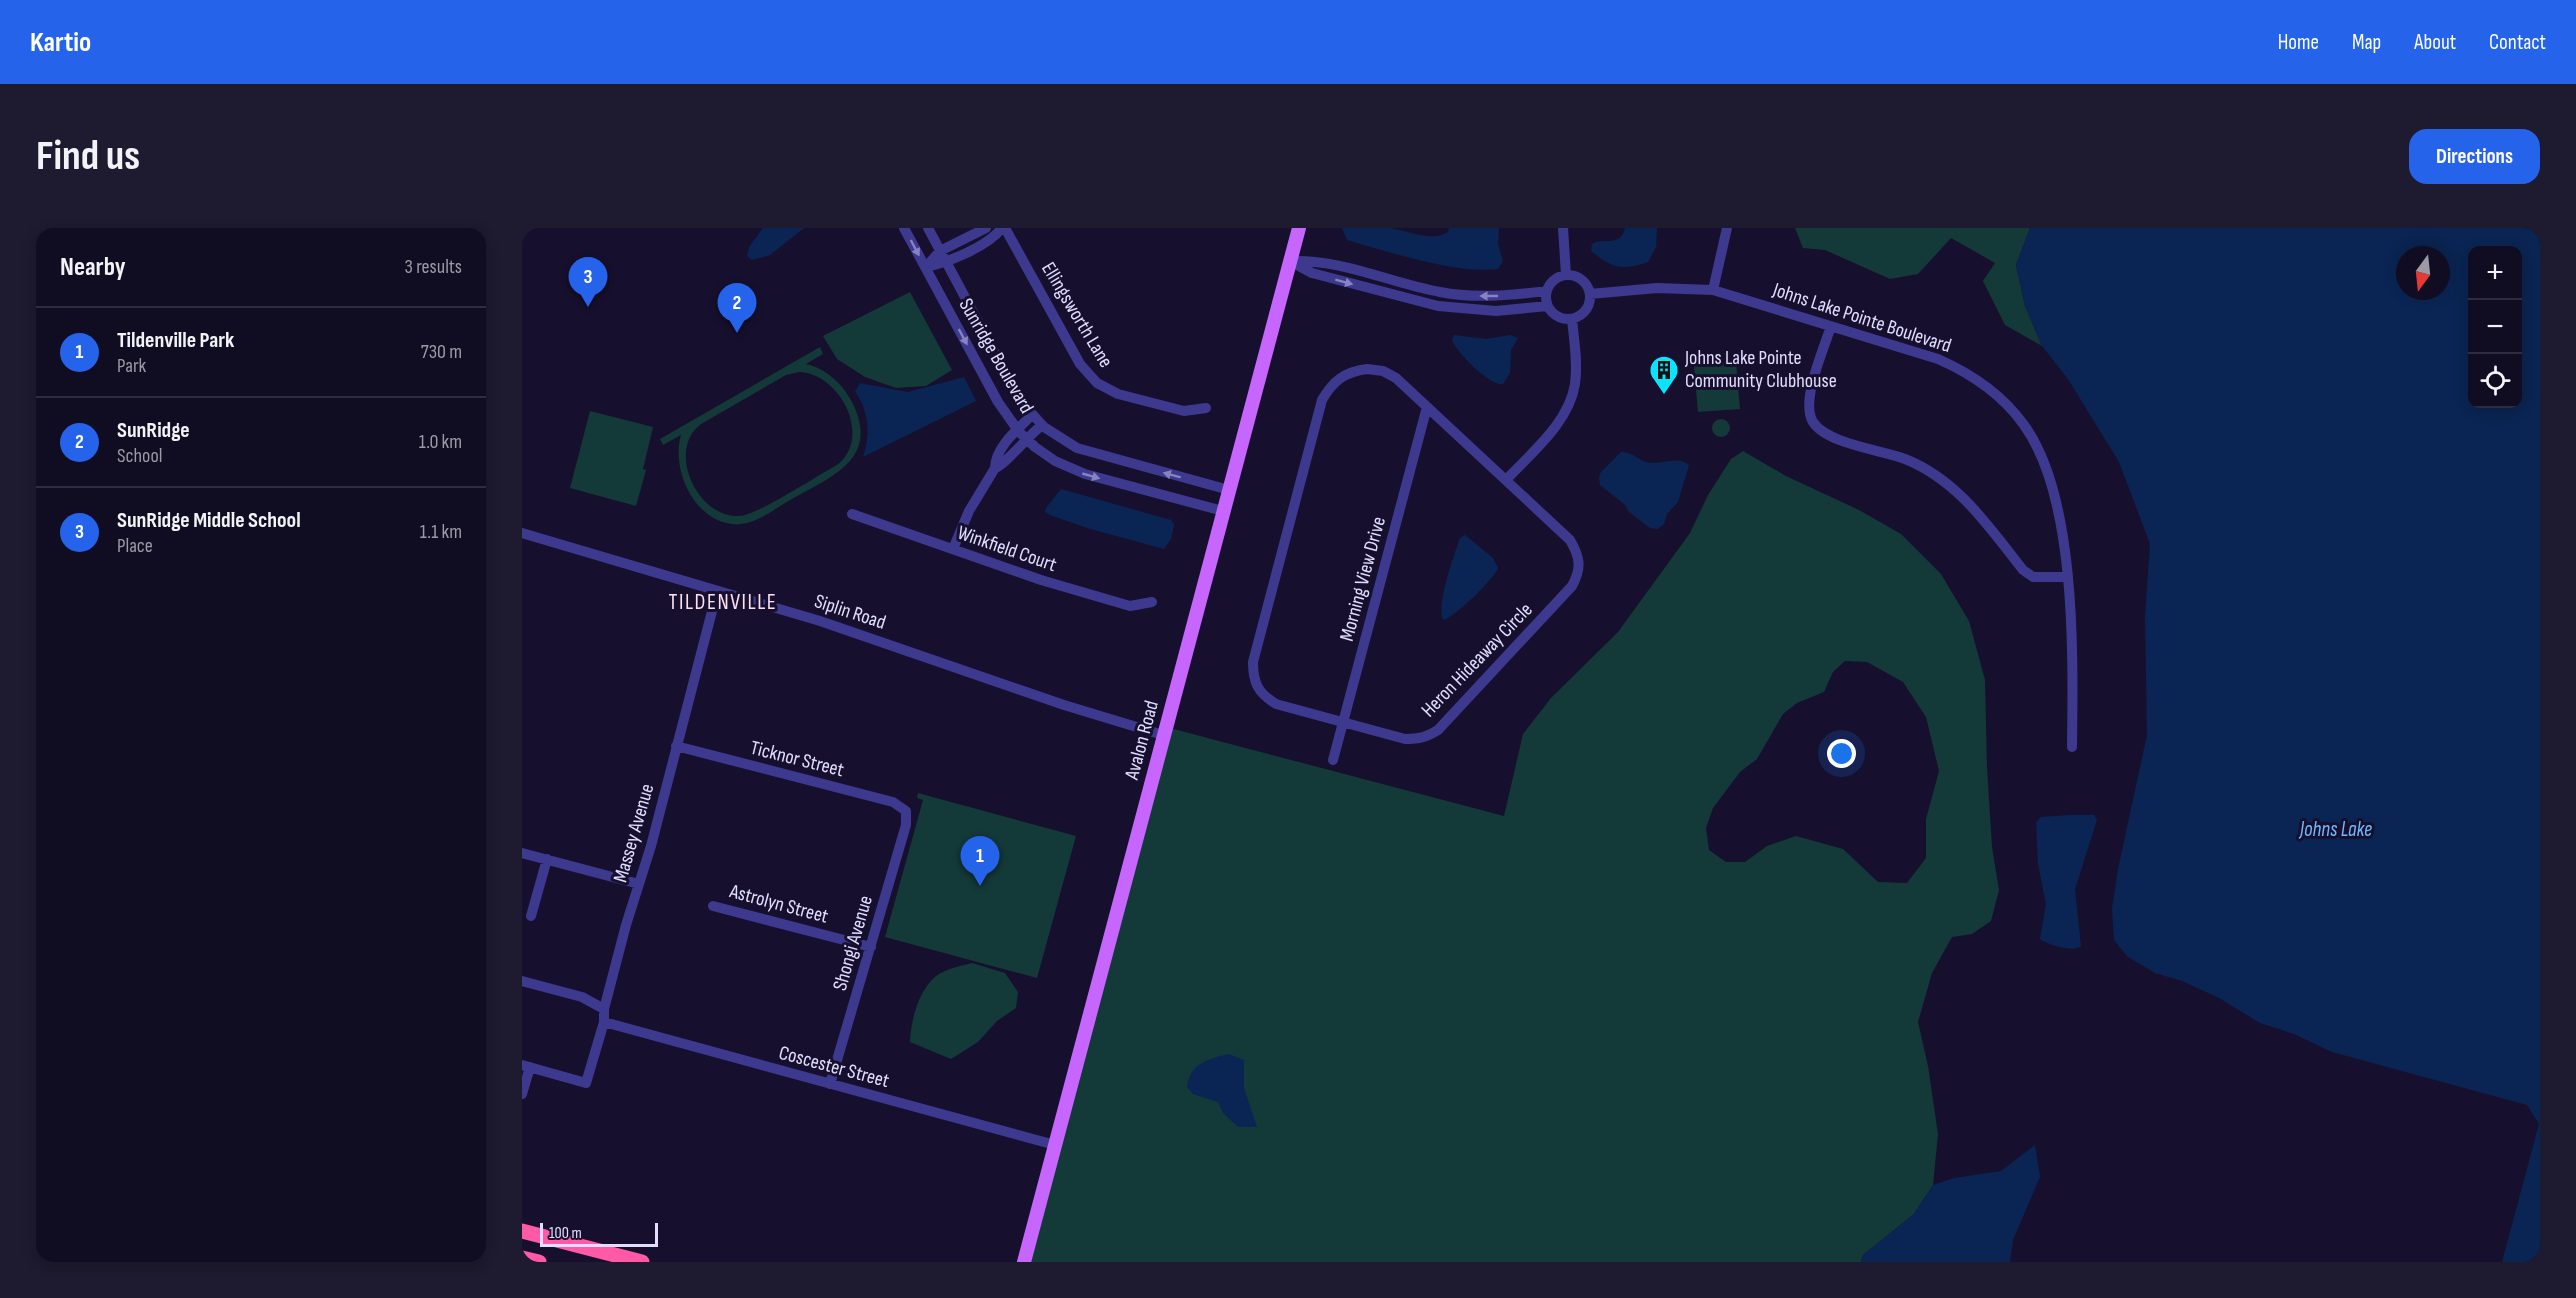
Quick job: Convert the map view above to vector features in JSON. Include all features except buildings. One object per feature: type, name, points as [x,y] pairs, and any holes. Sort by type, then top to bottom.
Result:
[{"type":"highway","points":[[522,1231],[642,1262]]},
{"type":"highway","points":[[522,1258],[539,1262]]},
{"type":"main road","name":"Avalon Road","points":[[1024,1262],[1299,228]]},
{"type":"street","name":"Sunridge Boulevard","points":[[904,228],[998,402],[1022,434],[1055,461],[1085,474],[1223,511]]},
{"type":"street","name":"Sunridge Boulevard","points":[[928,228],[1012,385],[1032,415],[1042,425],[1065,442],[1088,453],[1229,490]]},
{"type":"street","points":[[926,267],[940,251],[986,228]]},
{"type":"street","points":[[926,267],[946,262],[996,236],[1004,228]]},
{"type":"street","name":"Ellingsworth Lane","points":[[1004,228],[1080,364],[1097,383],[1118,394],[1184,411],[1206,408]]},
{"type":"street","points":[[1563,228],[1566,275]]},
{"type":"street","points":[[1713,290],[1727,228]]},
{"type":"street","points":[[969,237],[975,247]]},
{"type":"street","points":[[1290,261],[1316,260],[1440,292],[1490,297],[1547,291]]},
{"type":"street","points":[[1290,261],[1312,273],[1407,299],[1463,310],[1548,306]]},
{"type":"street","points":[[1566,275],[1580,278],[1587,285],[1590,294],[1586,310],[1572,319],[1561,318],[1548,306],[1547,291],[1551,283],[1566,275]]},
{"type":"street","points":[[1407,299],[1411,285]]},
{"type":"street","name":"Johns Lake Pointe Boulevard","points":[[1590,294],[1657,288],[1713,290],[1938,359],[1965,371],[1995,392],[2024,424],[2043,458],[2056,502],[2067,577],[2073,655],[2072,747]]},
{"type":"street","points":[[1506,480],[1552,430],[1570,401],[1576,369],[1572,319]]},
{"type":"street","points":[[1831,326],[1809,396],[1809,409],[1813,422],[1834,437],[1905,459],[1928,470],[1971,504],[2023,570],[2032,577],[2067,577]]},
{"type":"street","name":"Heron Hideaway Circle","points":[[1366,369],[1383,371],[1396,378],[1427,407],[1570,540],[1577,552],[1580,565],[1578,575],[1572,586],[1438,730],[1428,737],[1405,739],[1276,704],[1264,697],[1256,686],[1253,662],[1322,400],[1339,377],[1352,371],[1366,369]]},
{"type":"street","name":"Morning View Drive","points":[[1333,760],[1427,407]]},
{"type":"street","points":[[1022,434],[1032,415]]},
{"type":"street","points":[[953,549],[969,511],[995,468],[1002,448],[1022,434],[1042,425]]},
{"type":"street","name":"Winkfield Court","points":[[852,514],[1041,580],[1130,606],[1152,603]]},
{"type":"street","name":"Siplin Road","points":[[522,533],[820,621],[1064,705],[1163,735]]},
{"type":"street","name":"Massey Avenue","points":[[526,1066],[586,1083],[717,592]]},
{"type":"street","name":"Ticknor Street","points":[[676,746],[893,802],[906,811]]},
{"type":"street","name":"Shongi Avenue","points":[[830,1084],[906,825],[906,811]]},
{"type":"street","points":[[522,852],[639,884]]},
{"type":"street","points":[[531,916],[547,859]]},
{"type":"street","name":"Astrolyn Street","points":[[713,906],[871,947]]},
{"type":"street","points":[[522,981],[582,997],[604,1009]]},
{"type":"street","name":"Coscester Street","points":[[604,1022],[1054,1145]]},
{"type":"street","points":[[522,1094],[526,1066]]},
{"type":"green space","points":[[1795,228],[2030,228],[2016,265],[2025,306],[2042,346],[2005,325],[1983,281],[1995,263],[1951,238],[1918,274],[1890,279],[1825,250],[1803,248]]},
{"type":"green space","points":[[910,292],[952,370],[926,386],[896,388],[865,377],[837,359],[823,336]]},
{"type":"green space","points":[[820,347],[823,354],[806,364],[821,370],[839,384],[853,404],[860,423],[860,439],[855,453],[847,464],[821,483],[767,514],[754,521],[741,524],[726,523],[712,517],[691,495],[680,465],[681,435],[663,445],[660,439]],"holes":[[[800,372],[815,375],[828,383],[839,395],[847,409],[852,424],[852,439],[847,453],[837,465],[747,514],[739,516],[724,514],[710,506],[699,495],[691,480],[686,450],[691,435],[701,424],[786,375]]]},
{"type":"green space","points":[[1736,362],[1740,409],[1698,412],[1694,366]]},
{"type":"green space","points":[[590,411],[653,427],[643,469],[646,470],[636,506],[570,488]]},
{"type":"green space","points":[[1721,419],[1727,422],[1730,428],[1727,434],[1721,437],[1715,434],[1712,428],[1715,422]]},
{"type":"green space","points":[[1743,451],[1786,476],[1859,510],[1901,534],[1941,574],[1969,621],[1985,680],[1992,847],[1999,890],[1991,921],[1972,934],[1952,937],[1932,973],[1918,1022],[1928,1066],[1938,1134],[1933,1185],[1914,1214],[1863,1255],[1861,1262],[1024,1262],[1166,727],[1504,816],[1523,734],[1551,698],[1618,632],[1690,533],[1708,495],[1731,459]],"holes":[[[1845,661],[1867,662],[1903,682],[1926,717],[1939,771],[1926,819],[1926,858],[1907,883],[1878,882],[1843,849],[1796,836],[1767,846],[1745,862],[1726,862],[1709,850],[1706,828],[1713,808],[1740,772],[1757,759],[1783,714],[1797,703],[1824,692],[1833,672]]]},
{"type":"green space","points":[[918,793],[1076,836],[1037,978],[885,937],[923,800],[917,798]]},
{"type":"green space","points":[[972,963],[1005,973],[1018,992],[1016,1008],[997,1021],[978,1042],[951,1059],[910,1042],[917,1006],[930,982],[944,971]]},
{"type":"water","points":[[763,228],[804,228],[770,255],[752,260],[747,256],[749,247]]},
{"type":"water","points":[[1342,228],[1389,228],[1434,236],[1448,232],[1449,228],[1499,228],[1498,244],[1503,261],[1498,269],[1481,270],[1442,265],[1347,240]]},
{"type":"water","points":[[1625,228],[1657,228],[1656,247],[1648,262],[1618,266],[1605,261],[1591,251],[1592,244],[1616,240],[1623,234]]},
{"type":"water","name":"Johns Lake","points":[[2030,228],[2540,228],[2540,1262],[2502,1262],[2539,1124],[2527,1105],[2332,1052],[2294,1034],[2260,1023],[2219,998],[2182,981],[2155,973],[2128,957],[2114,940],[2112,908],[2118,869],[2147,735],[2145,616],[2150,544],[2119,462],[2068,379],[2042,346],[2025,306],[2016,265]]},
{"type":"water","points":[[1454,335],[1486,339],[1510,335],[1518,338],[1511,350],[1510,373],[1503,384],[1483,375],[1467,360],[1452,340]]},
{"type":"water","points":[[964,377],[976,401],[863,457],[868,431],[866,415],[855,391],[860,383],[908,392]]},
{"type":"water","points":[[1621,452],[1629,453],[1648,462],[1676,460],[1689,465],[1678,502],[1667,514],[1664,524],[1658,529],[1650,528],[1600,485],[1601,472]]},
{"type":"water","points":[[1061,489],[1171,520],[1174,524],[1171,539],[1164,549],[1087,528],[1050,515],[1045,512],[1046,508]]},
{"type":"water","points":[[1465,535],[1493,558],[1498,568],[1473,597],[1456,613],[1443,620],[1442,603],[1447,580],[1460,538]]},
{"type":"water","points":[[2094,815],[2097,820],[2075,889],[2081,946],[2073,949],[2055,946],[2040,939],[2046,904],[2038,864],[2036,822],[2041,817]]},
{"type":"water","points":[[1229,1054],[1244,1060],[1244,1088],[1257,1127],[1238,1127],[1223,1113],[1218,1102],[1193,1094],[1187,1087],[1192,1072],[1201,1063]]},
{"type":"water","points":[[2035,1145],[2040,1177],[2013,1240],[2010,1262],[1861,1262],[1863,1255],[1914,1214],[1933,1185],[1954,1178],[2001,1171]]},
{"type":"place","name":"SunRidge Middle School","points":[[588,307]]},
{"type":"place","name":"SunRidge","points":[[737,333]]},
{"type":"place","name":"Johns Lake Pointe Community Clubhouse","points":[[1664,396]]},
{"type":"place","name":"Tildenville Park","points":[[980,886]]},
{"type":"district","name":"TILDENVILLE","points":[[723,602]]}]
